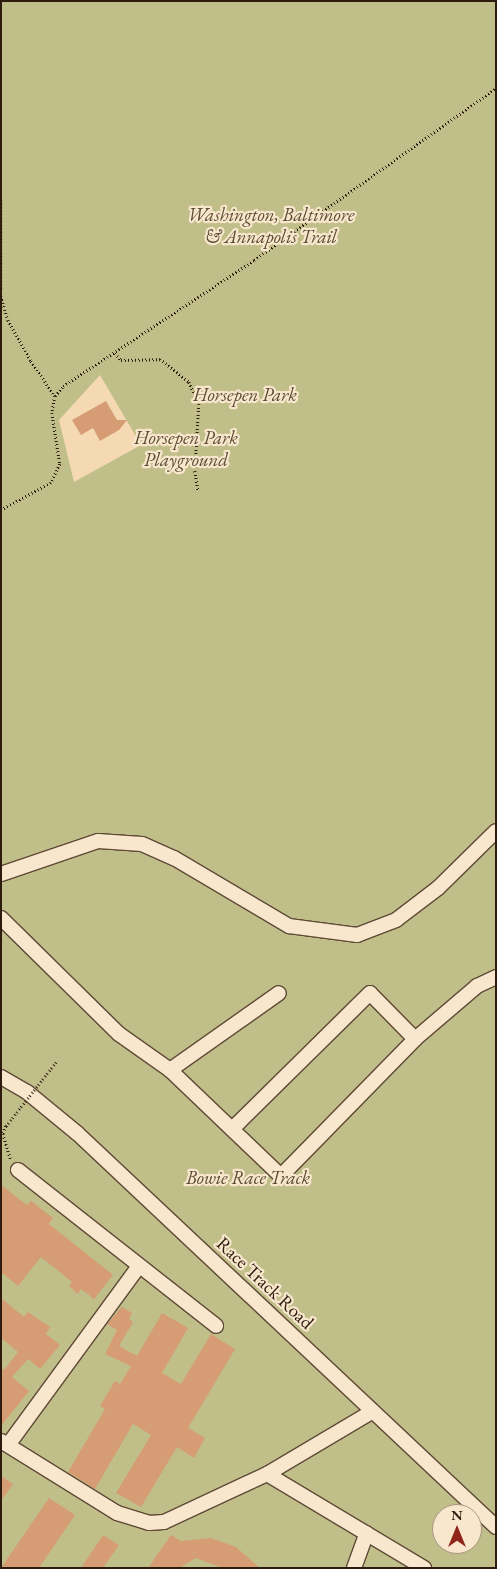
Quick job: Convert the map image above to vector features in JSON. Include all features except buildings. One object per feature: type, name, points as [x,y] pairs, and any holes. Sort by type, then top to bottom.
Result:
[{"type":"street","points":[[1,874],[98,842],[142,844],[174,858],[289,926],[356,935],[396,920],[438,888],[496,831]]},
{"type":"street","points":[[1,918],[118,1034],[170,1070],[282,1176],[415,1039],[477,986],[496,977]]},
{"type":"street","points":[[232,1128],[370,993],[415,1039]]},
{"type":"street","points":[[170,1070],[279,994]]},
{"type":"street","name":"Race Track Road","points":[[1,1077],[77,1133],[496,1527]]},
{"type":"street","points":[[18,1170],[216,1326]]},
{"type":"street","points":[[139,1266],[5,1443],[117,1513],[149,1523],[164,1522],[267,1474],[373,1411]]},
{"type":"street","points":[[267,1474],[424,1568]]},
{"type":"street","points":[[354,1568],[367,1533]]},
{"type":"path","points":[[1,510],[51,483],[60,464],[52,413],[55,396],[64,386],[254,260],[496,88]]},
{"type":"path","points":[[1,200],[1,289]]},
{"type":"path","points":[[1,296],[26,353],[55,396]]},
{"type":"path","points":[[115,352],[121,360],[160,359],[190,382],[199,404],[195,471],[198,491]]},
{"type":"path","points":[[18,1170],[8,1156],[4,1134],[6,1126],[56,1062]]},
{"type":"green space","points":[[1,1],[496,1],[496,1568],[1,1568]],"holes":[[[100,375],[141,445],[74,482],[59,420]]]},
{"type":"park label","name":"Washington, Baltimore & Annapolis Trail","points":[[271,226]]},
{"type":"park label","name":"Horsepen Park","points":[[245,395]]},
{"type":"park label","name":"Horsepen Park Playground","points":[[186,449]]},
{"type":"park label","name":"Bowie Race Track","points":[[248,1178]]}]
